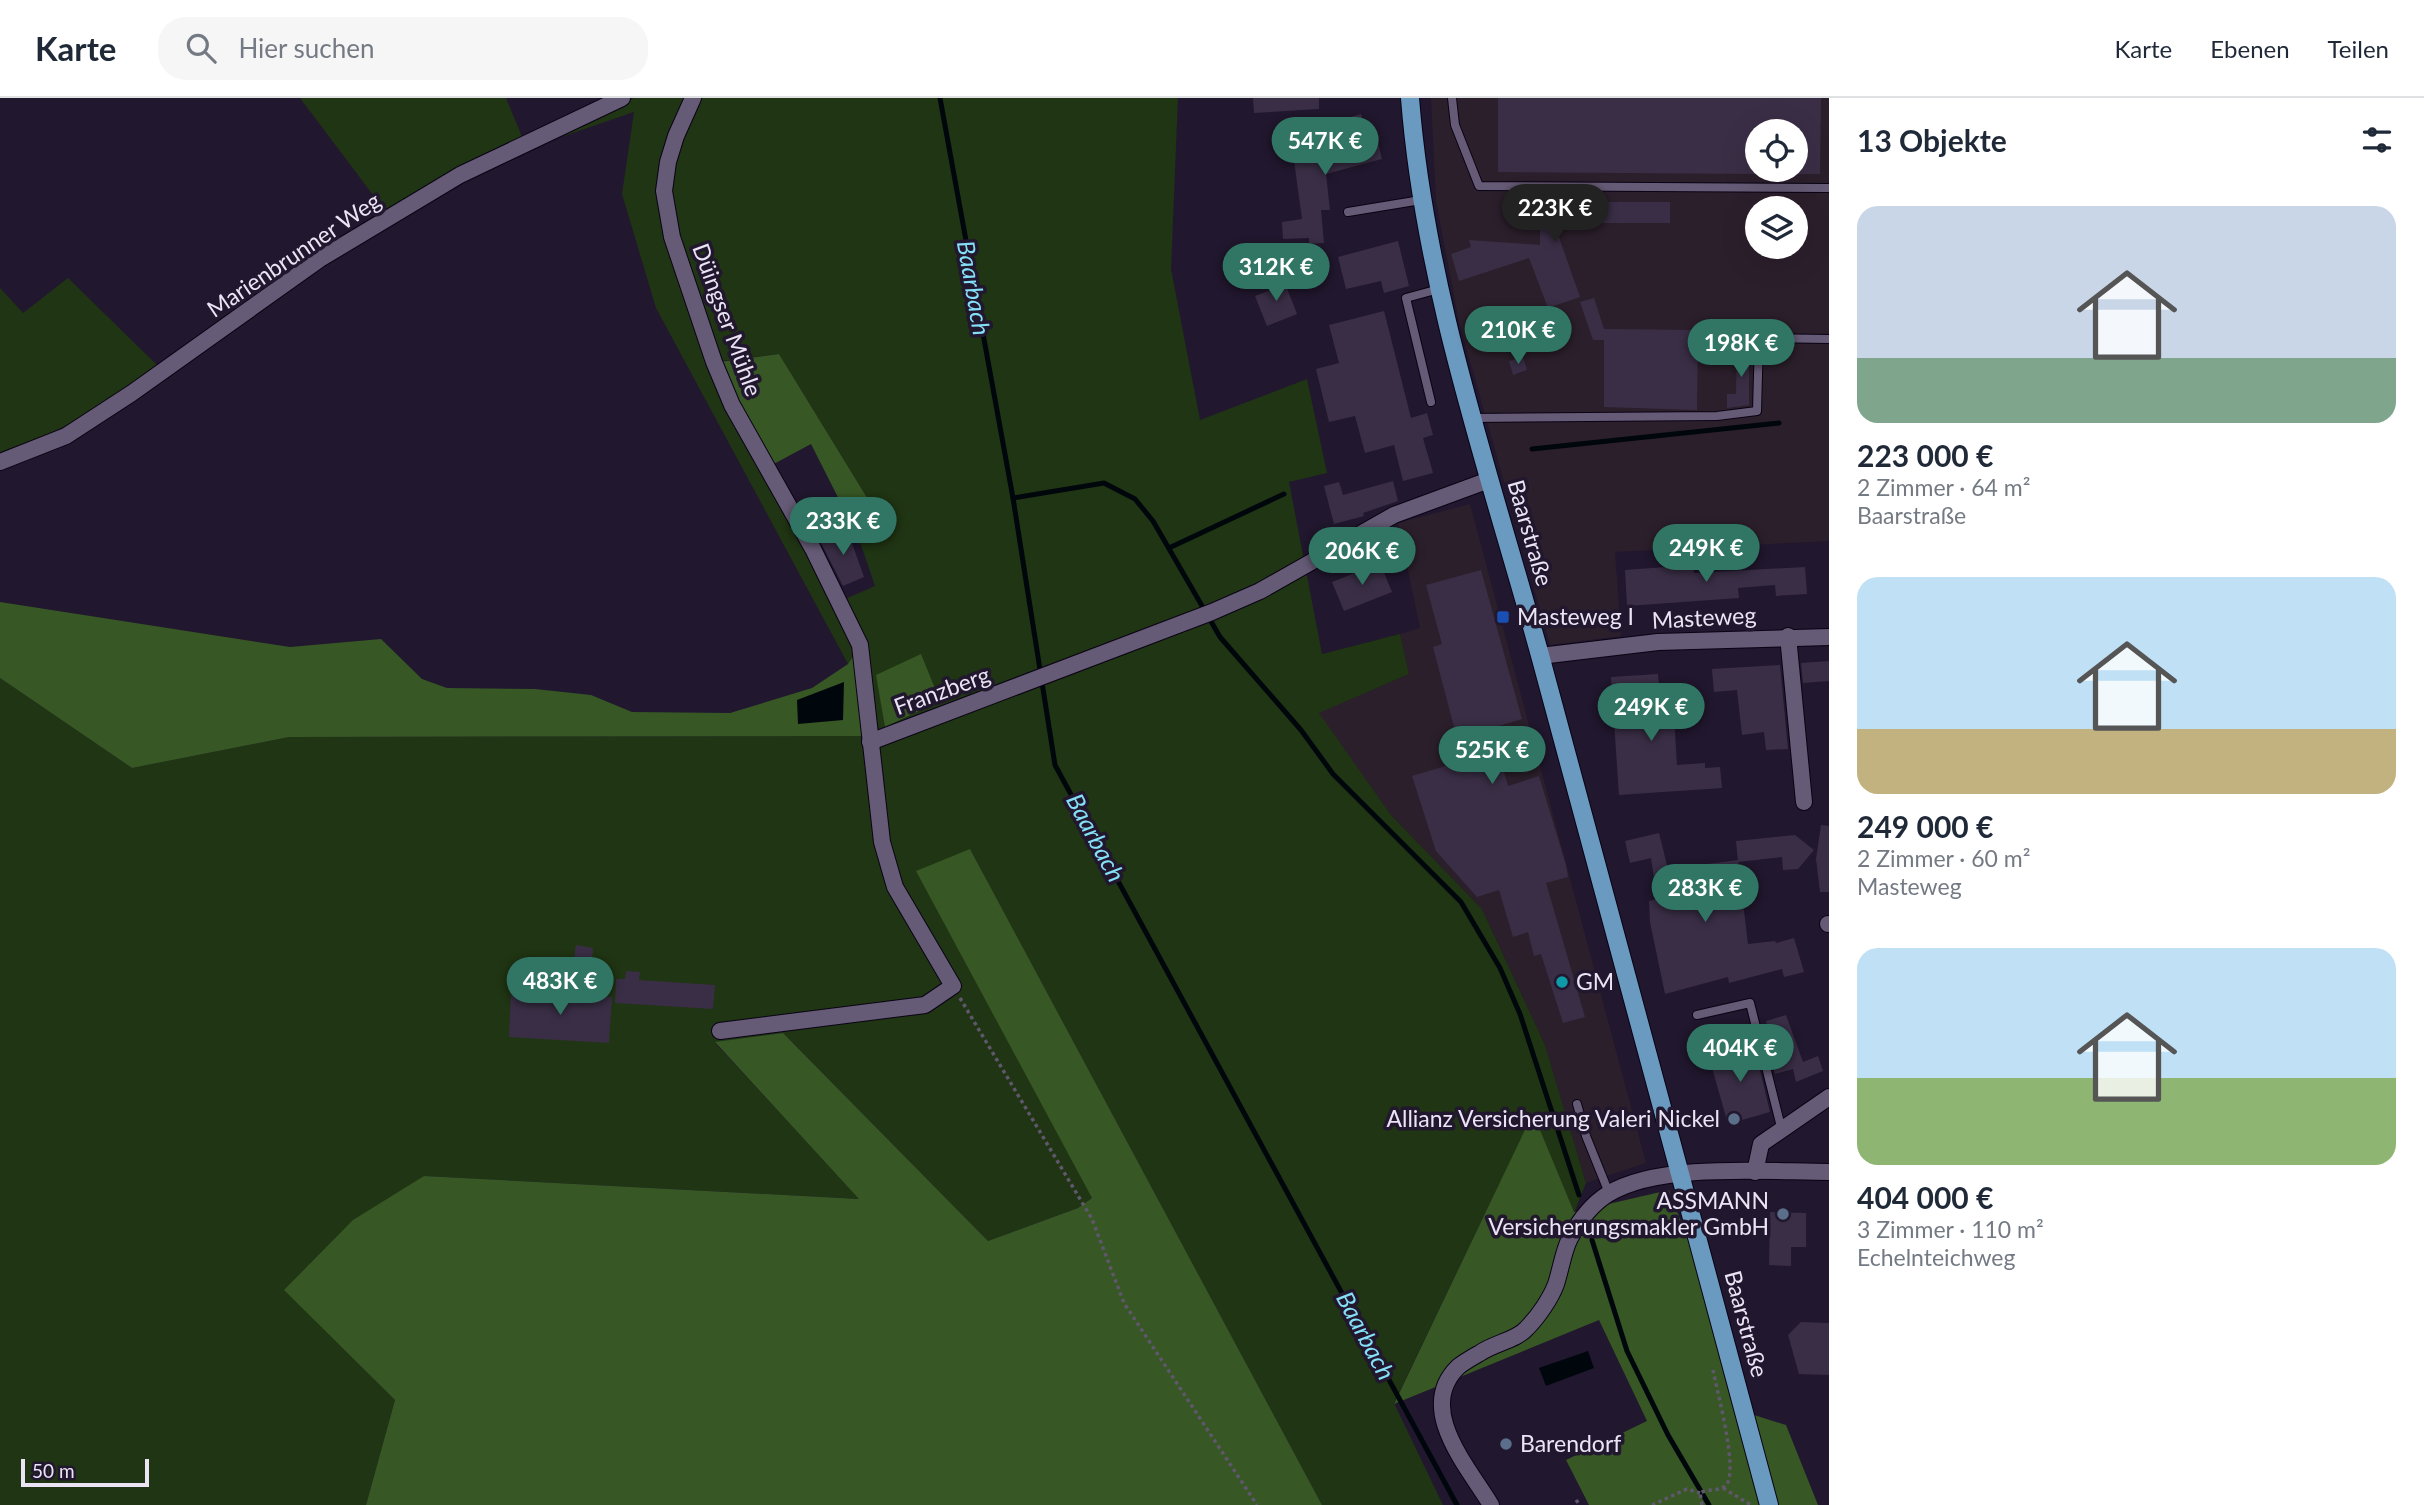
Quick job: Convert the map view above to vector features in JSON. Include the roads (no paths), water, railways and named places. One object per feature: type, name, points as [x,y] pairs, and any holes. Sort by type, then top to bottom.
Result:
[{"type":"main road","name":"Baarstraße","points":[[1410,98],[1421,200],[1439,289],[1769,1505]]},
{"type":"street","name":"Marienbrunner Weg","points":[[0,462],[66,436],[132,393],[320,259],[460,175],[622,98]]},
{"type":"street","name":"Düingser Mühle","points":[[693,98],[668,162],[664,191],[672,237],[714,362],[732,405],[813,549],[860,645],[865,671],[870,742]]},
{"type":"street","name":"Franzberg","points":[[870,742],[1205,615],[1260,591],[1394,516],[1489,480]]},
{"type":"street","name":"Masteweg","points":[[1788,636],[1804,802]]},
{"type":"street","name":"Masteweg","points":[[1540,656],[1658,642],[1788,636],[1829,637]]},
{"type":"street","points":[[720,1031],[925,1005],[953,986],[895,887],[882,842],[870,742]]},
{"type":"street","points":[[1755,1172],[1761,1144],[1781,1127],[1829,1097]]},
{"type":"street","points":[[1491,1505],[1455,1449],[1444,1423],[1441,1409],[1445,1390],[1457,1368],[1486,1349],[1526,1331],[1555,1287],[1569,1239],[1590,1208],[1609,1193],[1628,1185],[1681,1174],[1829,1172]]},
{"type":"lane","points":[[1452,98],[1455,125],[1479,186],[1829,188]]},
{"type":"lane","points":[[1348,212],[1421,200]]},
{"type":"lane","points":[[1431,402],[1406,298],[1439,289]]},
{"type":"lane","points":[[1472,418],[1717,416],[1757,411],[1759,338],[1829,339]]},
{"type":"lane","points":[[1697,1016],[1750,1003],[1781,1127]]},
{"type":"lane","points":[[1577,1104],[1586,1136],[1609,1193]]},
{"type":"waterway","name":"Baarbach","points":[[940,98],[1013,498],[1055,765],[1457,1505]]},
{"type":"waterway","points":[[1532,449],[1779,423]]},
{"type":"waterway","points":[[1013,498],[1104,483],[1135,499],[1153,521],[1220,637],[1301,730],[1333,774],[1461,902],[1500,968],[1520,1014],[1579,1195]]},
{"type":"waterway","points":[[1169,548],[1284,494]]},
{"type":"waterway","points":[[1592,1240],[1627,1351],[1668,1435],[1709,1505]]},
{"type":"place","name":"Masteweg I","points":[[1503,617]]},
{"type":"place","name":"GM","points":[[1562,982]]},
{"type":"place","name":"Allianz Versicherung Valeri Nickel","points":[[1734,1119]]},
{"type":"place","name":"ASSMANN Versicherungsmakler GmbH","points":[[1783,1214]]},
{"type":"place","name":"Barendorf","points":[[1506,1444]]}]
